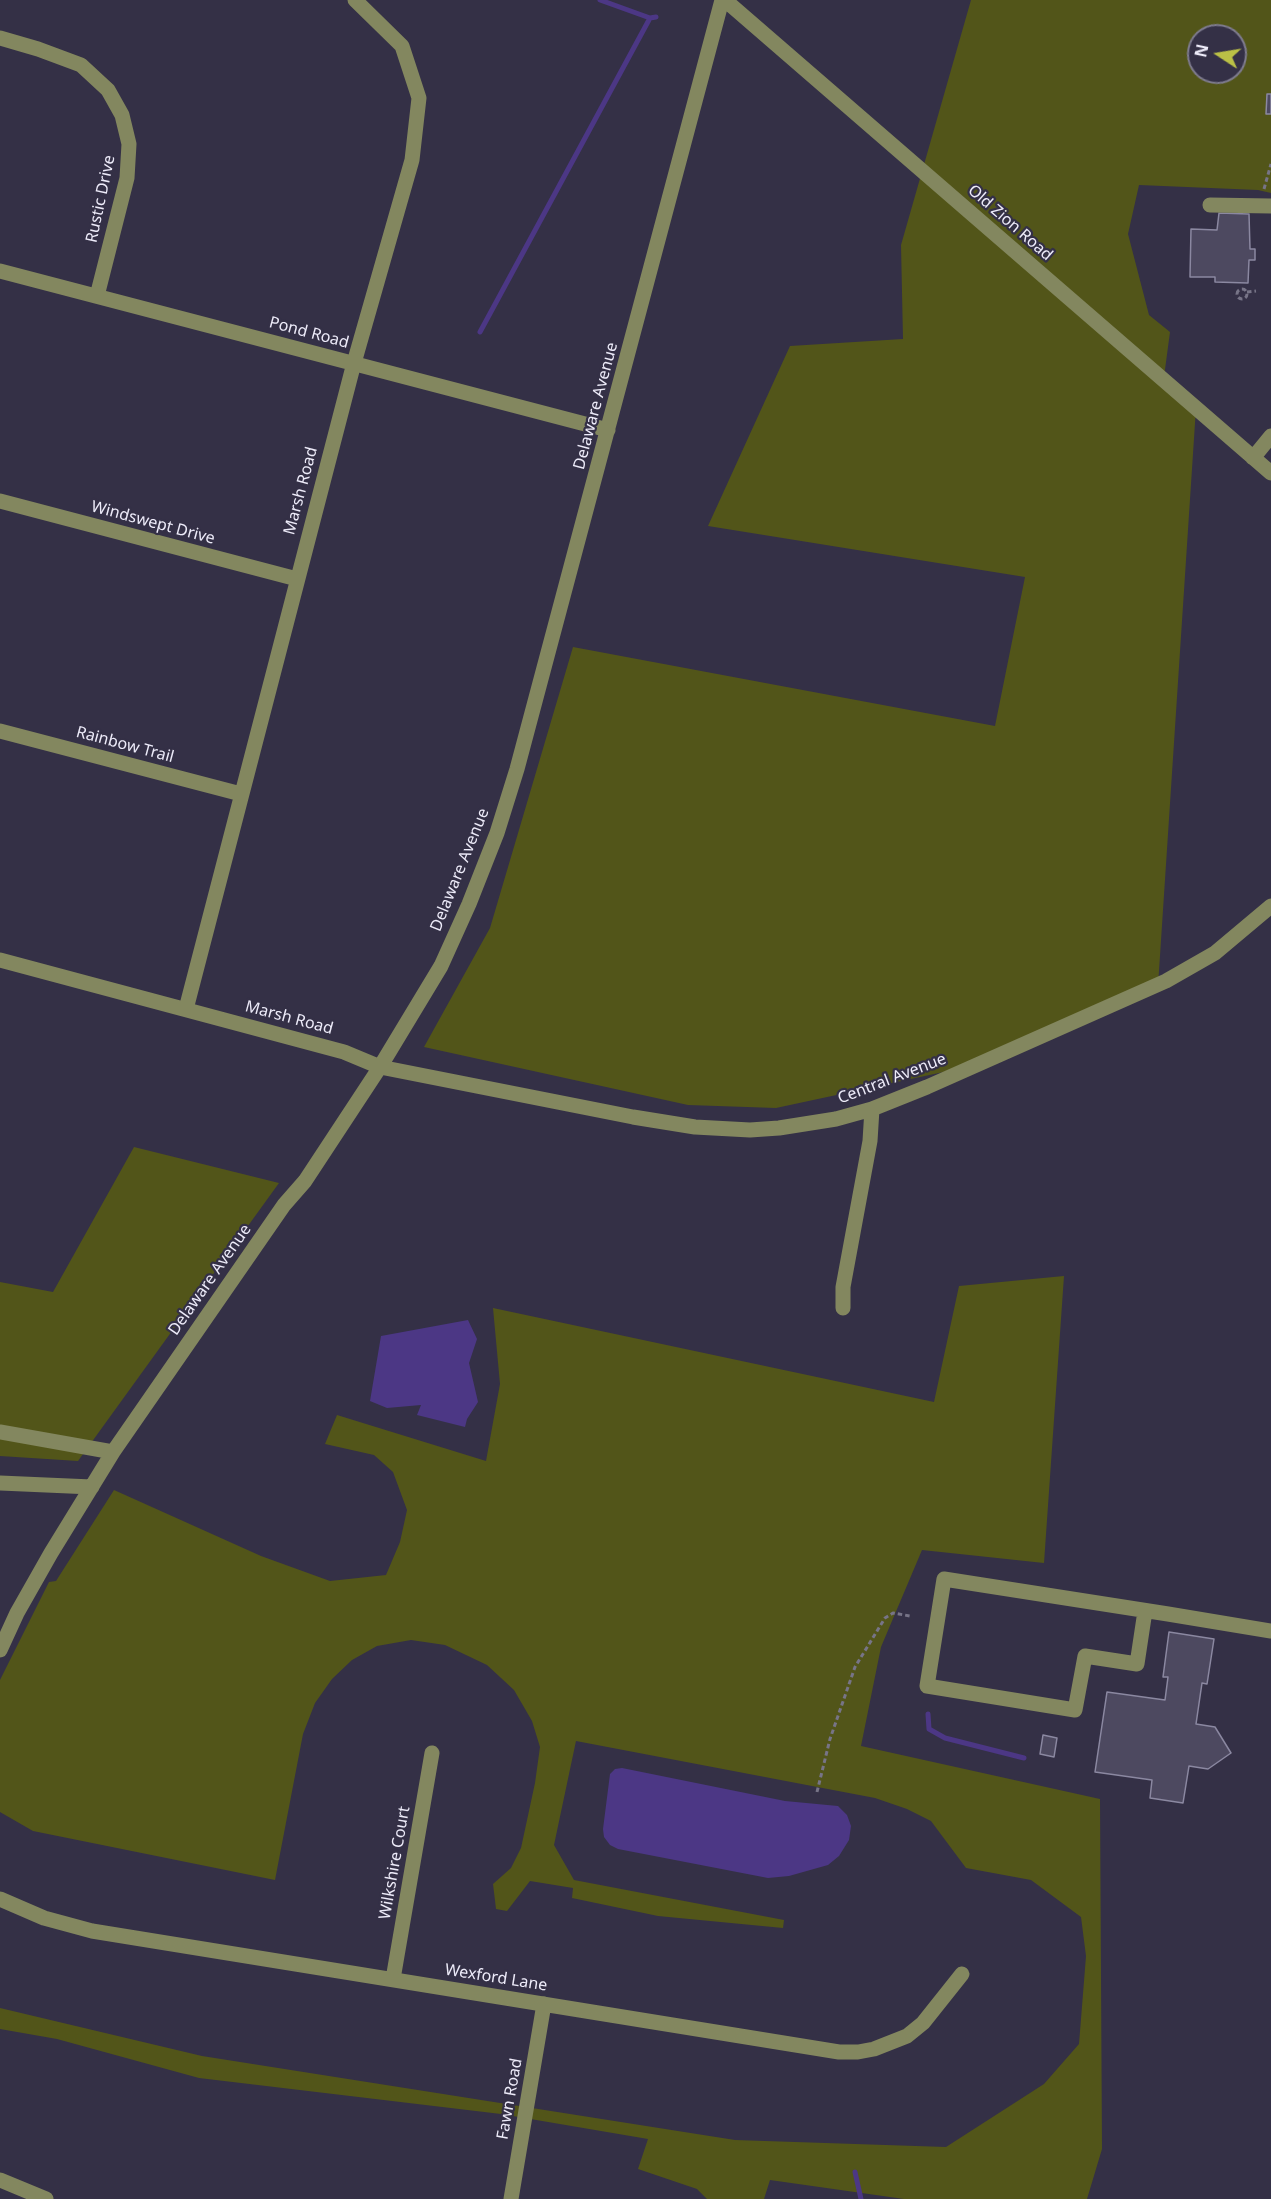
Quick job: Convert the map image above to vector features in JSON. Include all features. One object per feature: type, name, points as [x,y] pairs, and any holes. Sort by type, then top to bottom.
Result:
[{"type":"street","name":"Marsh Road","points":[[186,1009],[354,363],[412,160],[419,98],[402,46],[355,0]]},
{"type":"street","name":"Delaware Avenue","points":[[0,1650],[6,1623],[113,1452],[284,1205],[305,1181],[380,1067],[441,966],[469,904],[497,833],[517,770],[724,0]]},
{"type":"street","name":"Old Zion Road","points":[[724,0],[1271,473]]},
{"type":"street","name":"Rustic Drive","points":[[0,38],[81,65],[108,90],[122,115],[129,144],[127,178],[97,296]]},
{"type":"street","points":[[1210,205],[1267,201]]},
{"type":"street","name":"Pond Road","points":[[0,272],[608,430]]},
{"type":"street","points":[[1253,458],[1271,436]]},
{"type":"street","name":"Windswept Drive","points":[[0,501],[297,579]]},
{"type":"street","name":"Rainbow Trail","points":[[0,731],[241,794]]},
{"type":"street","name":"Central Avenue","points":[[380,1067],[633,1117],[712,1129],[779,1128],[828,1121],[872,1109],[927,1087],[1166,981],[1215,952],[1271,906]]},
{"type":"street","name":"Marsh Road","points":[[0,960],[344,1052],[380,1067]]},
{"type":"street","points":[[843,1308],[843,1287],[870,1141],[872,1109]]},
{"type":"street","points":[[0,1432],[113,1452]]},
{"type":"street","points":[[0,1483],[92,1487]]},
{"type":"street","points":[[1145,1611],[1137,1664],[1085,1656],[1076,1710],[927,1686],[944,1580],[1145,1611],[1271,1631]]},
{"type":"street","name":"Wilkshire Court","points":[[393,1979],[432,1754]]},
{"type":"street","name":"Wexford Lane","points":[[0,1899],[44,1918],[76,1928],[839,2052],[858,2052],[888,2045],[907,2036],[923,2024],[962,1974]]},
{"type":"street","name":"Fawn Road","points":[[511,2199],[544,2004]]},
{"type":"street","points":[[0,2180],[16,2193],[46,2199]]},
{"type":"path","points":[[1267,201],[1271,164]]},
{"type":"path","points":[[1247,292],[1256,291]]},
{"type":"path","points":[[817,1792],[830,1739],[855,1667],[885,1618],[893,1613],[910,1616]]},
{"type":"shaded area","points":[[971,0],[1271,0],[1271,193],[1258,190],[1139,185],[1128,234],[1149,315],[1170,332],[1164,377],[1196,408],[1158,986],[990,1062],[776,1108],[688,1105],[424,1047],[490,928],[573,647],[995,726],[1025,577],[708,526],[790,346],[903,339],[901,245]]},
{"type":"shaded area","points":[[134,1147],[279,1183],[78,1461],[0,1456],[0,1282],[53,1292]]},
{"type":"shaded area","points":[[1064,1276],[1044,1563],[922,1550],[881,1647],[861,1746],[1100,1799],[1102,2149],[1087,2199],[904,2199],[770,2180],[764,2199],[707,2199],[697,2189],[638,2169],[648,2139],[501,2114],[199,2078],[57,2039],[0,2029],[0,2008],[202,2056],[735,2140],[946,2147],[1044,2084],[1079,2044],[1086,1956],[1081,1917],[1031,1880],[966,1868],[931,1821],[907,1809],[875,1798],[576,1741],[554,1845],[574,1880],[784,1920],[783,1928],[658,1916],[572,1898],[573,1888],[530,1881],[507,1911],[496,1909],[493,1884],[511,1868],[521,1848],[535,1783],[540,1747],[532,1721],[514,1690],[487,1665],[445,1645],[411,1640],[377,1646],[352,1660],[332,1679],[315,1703],[303,1734],[275,1880],[33,1831],[0,1812],[0,1680],[49,1582],[56,1581],[114,1490],[261,1556],[330,1581],[386,1575],[400,1542],[407,1510],[393,1472],[374,1455],[325,1444],[337,1415],[486,1461],[500,1384],[493,1308],[934,1402],[959,1286]]},
{"type":"shaded area","points":[[468,1320],[477,1339],[469,1363],[478,1402],[467,1419],[465,1427],[417,1415],[421,1405],[387,1408],[370,1401],[381,1336]]},
{"type":"shaded area","points":[[622,1768],[785,1801],[838,1806],[847,1815],[851,1826],[849,1840],[839,1856],[828,1865],[789,1876],[768,1878],[618,1849],[610,1845],[604,1837],[603,1829],[610,1774],[615,1769]]},
{"type":"building","points":[[1267,94],[1271,94],[1271,114],[1266,114]]},
{"type":"building","points":[[1219,213],[1249,214],[1250,249],[1255,249],[1255,260],[1249,260],[1248,283],[1215,282],[1215,277],[1190,277],[1191,229],[1217,230]]},
{"type":"building","points":[[1169,1632],[1214,1639],[1207,1684],[1202,1683],[1196,1724],[1215,1727],[1231,1753],[1208,1769],[1189,1766],[1183,1803],[1150,1798],[1152,1780],[1095,1772],[1107,1692],[1165,1700],[1168,1677],[1163,1677]]},
{"type":"building","points":[[1043,1735],[1057,1738],[1054,1757],[1040,1754]]},
{"type":"waterway","points":[[600,0],[650,18],[656,17]]},
{"type":"waterway","points":[[480,332],[650,18]]},
{"type":"waterway","points":[[928,1714],[929,1729],[945,1738],[1024,1758]]},
{"type":"waterway","points":[[855,2172],[861,2199]]}]
